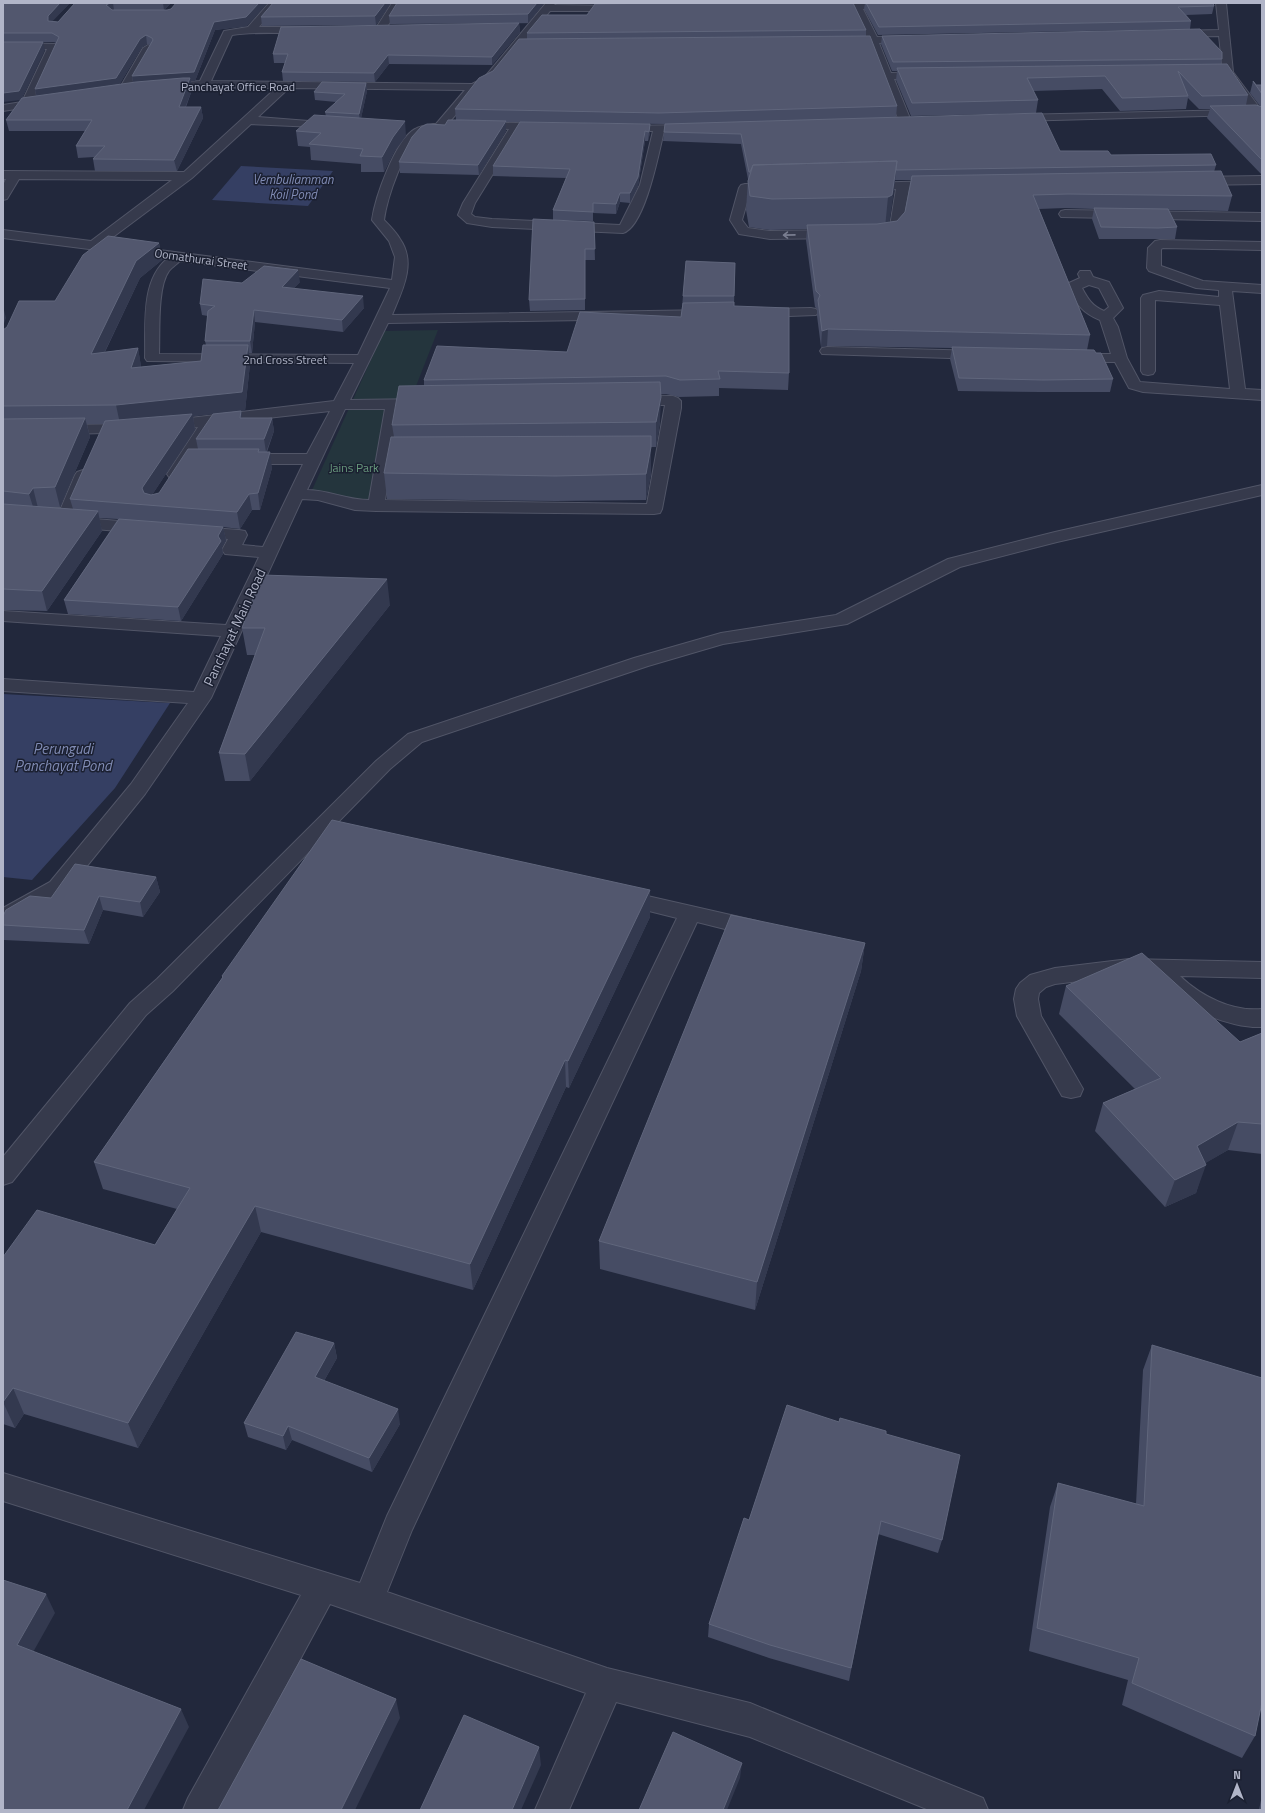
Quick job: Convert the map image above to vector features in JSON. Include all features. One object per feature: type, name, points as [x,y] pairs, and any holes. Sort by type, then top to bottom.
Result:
[{"type":"street","points":[[254,29],[253,27],[274,3]]},
{"type":"street","points":[[397,28],[377,28],[398,3]]},
{"type":"street","points":[[1221,3],[1224,33],[1224,72],[1259,114]]},
{"type":"street","points":[[440,125],[474,87],[488,80],[549,6],[634,8]]},
{"type":"street","points":[[856,6],[871,42],[910,121],[890,122]]},
{"type":"street","points":[[816,7],[903,6]]},
{"type":"street","points":[[515,27],[531,27]]},
{"type":"street","points":[[204,84],[228,33],[254,29],[321,29]]},
{"type":"street","points":[[1160,34],[1224,33]]},
{"type":"street","points":[[871,42],[920,39]]},
{"type":"street","points":[[3,46],[54,46],[26,105]]},
{"type":"street","points":[[516,46],[532,46]]},
{"type":"street","points":[[138,89],[119,92],[148,48]]},
{"type":"street","points":[[887,76],[935,75]]},
{"type":"street","name":"Panchayat Office Road","points":[[153,88],[204,84],[474,87]]},
{"type":"street","points":[[94,245],[186,176],[286,85]]},
{"type":"street","points":[[3,108],[56,101]]},
{"type":"street","points":[[1001,119],[1259,114]]},
{"type":"street","points":[[248,120],[349,127]]},
{"type":"street","points":[[403,131],[418,132],[440,125],[556,127]]},
{"type":"street","points":[[517,126],[469,203],[464,215],[471,220],[492,223],[623,229],[627,226],[646,185],[659,129]]},
{"type":"street","points":[[612,128],[659,129],[707,127]]},
{"type":"street","name":"Panchayat Main Road","points":[[3,918],[58,887],[138,789],[201,698],[313,459],[383,319],[398,285],[402,257],[395,240],[378,220],[378,212],[391,176],[405,148],[418,132]]},
{"type":"street","points":[[3,196],[8,175],[186,176]]},
{"type":"street","points":[[1182,181],[1262,180]]},
{"type":"street","points":[[855,190],[902,189],[951,185]]},
{"type":"street","points":[[861,234],[890,232],[896,227],[902,189]]},
{"type":"street","points":[[791,190],[744,191],[736,220],[744,231],[770,235],[846,234]]},
{"type":"street","points":[[1065,214],[1262,217]]},
{"type":"street","name":"Oomathurai Street","points":[[3,234],[398,285]]},
{"type":"street","points":[[1262,246],[1167,243],[1155,246],[1154,268],[1192,282],[1225,287],[1262,289]]},
{"type":"street","name":"2nd Cross Street","points":[[178,256],[162,271],[157,282],[154,301],[152,358],[362,359]]},
{"type":"street","points":[[1109,322],[1116,308],[1104,285],[1086,277],[1074,286],[1086,308],[1109,322],[1120,358],[1134,385],[1137,387],[1262,395]]},
{"type":"street","points":[[1225,287],[1238,394]]},
{"type":"street","points":[[1148,370],[1148,298],[1151,296],[1159,296],[1227,301]]},
{"type":"street","points":[[750,313],[811,312]]},
{"type":"street","points":[[383,319],[727,314]]},
{"type":"street","points":[[827,351],[993,355]]},
{"type":"street","points":[[1057,357],[1120,358]]},
{"type":"street","points":[[297,494],[319,495],[355,505],[376,506],[654,509],[657,454],[674,408],[673,401],[619,401]]},
{"type":"street","points":[[3,431],[100,436],[339,405],[440,403]]},
{"type":"street","points":[[376,506],[392,456],[393,404]]},
{"type":"street","points":[[167,486],[192,459],[209,422]]},
{"type":"street","points":[[229,459],[313,459]]},
{"type":"street","points":[[3,513],[66,513],[88,464]]},
{"type":"street","points":[[3,1174],[138,1009],[166,985],[383,765],[415,738],[641,662],[714,641],[841,620],[954,563],[1055,537],[1262,490]]},
{"type":"street","points":[[3,517],[112,532],[170,530],[239,535],[231,550],[270,552]]},
{"type":"street","points":[[3,616],[57,613],[233,630]]},
{"type":"street","points":[[3,685],[201,698]]},
{"type":"street","points":[[604,893],[779,935]]},
{"type":"street","points":[[368,1601],[398,1526],[690,914]]},
{"type":"street","points":[[1070,1089],[1028,1016],[1026,999],[1028,989],[1038,981],[1055,976],[1129,966],[1262,970]]},
{"type":"street","points":[[1156,967],[1179,990],[1204,1005],[1230,1014],[1262,1018]]},
{"type":"street","points":[[3,1488],[368,1601],[607,1684],[750,1720],[971,1810]]},
{"type":"street","points":[[200,1810],[322,1587]]},
{"type":"street","points":[[552,1810],[607,1684]]},
{"type":"green space","name":"Jains Park","points":[[438,330],[371,501],[308,499],[384,331]]},
{"type":"water","name":"Vembuliamman Koil Pond","points":[[241,166],[333,171],[308,206],[212,200]]},
{"type":"water","name":"Perungudi Panchayat Pond","points":[[3,694],[170,703],[115,788],[32,880],[3,877]]},
{"type":"building","points":[[3,3],[60,3],[48,16],[48,21],[58,22],[75,3],[110,3],[106,5],[112,10],[167,10],[171,9],[176,3],[259,3],[246,17],[214,22],[194,72],[132,76],[153,40],[146,35],[140,39],[116,78],[35,89],[59,37],[52,33],[3,33]]},
{"type":"building","points":[[273,3],[385,3],[375,16],[261,17]]},
{"type":"building","points":[[397,3],[537,3],[528,14],[389,16]]},
{"type":"building","points":[[853,3],[866,30],[527,33],[542,15],[587,15],[595,4]]},
{"type":"building","points":[[866,3],[1213,3],[1214,6],[1178,7],[1191,21],[879,27]]},
{"type":"building","points":[[519,23],[492,57],[388,55],[374,73],[282,72],[288,54],[273,54],[281,27]]},
{"type":"building","points":[[1200,29],[1222,52],[1222,59],[893,62],[882,36]]},
{"type":"building","points":[[870,36],[897,106],[659,113],[455,109],[479,78],[493,71],[519,39]]},
{"type":"building","points":[[3,42],[43,42],[19,91],[3,93]]},
{"type":"building","points":[[1227,64],[1248,95],[1202,96],[1178,71],[1188,96],[1122,98],[1105,76],[1027,78],[1038,100],[912,103],[897,68]]},
{"type":"building","points":[[190,78],[179,107],[201,107],[174,160],[93,159],[105,146],[76,146],[92,120],[6,120],[22,98],[136,82]]},
{"type":"building","points":[[1253,81],[1256,85],[1262,85],[1262,94]]},
{"type":"building","points":[[322,82],[366,83],[359,114],[325,112],[345,94],[314,92]]},
{"type":"building","points":[[1256,105],[1262,107],[1262,160],[1210,106]]},
{"type":"building","points":[[1042,113],[1060,151],[1108,151],[1111,155],[1211,154],[1216,165],[896,170],[897,161],[753,165],[749,172],[741,134],[664,132],[665,124]]},
{"type":"building","points":[[314,115],[405,121],[393,137],[382,157],[360,156],[363,149],[309,144],[321,133],[296,131]]},
{"type":"building","points":[[448,120],[506,121],[478,165],[399,162],[412,137],[421,127],[427,124],[445,125]]},
{"type":"building","points":[[520,122],[650,124],[649,132],[645,131],[638,177],[630,193],[620,193],[616,204],[593,203],[593,212],[553,210],[570,169],[493,166]]},
{"type":"building","points":[[897,161],[892,195],[888,197],[772,199],[750,196],[748,181],[753,165]]},
{"type":"building","points":[[1221,171],[1232,196],[1033,195],[1090,335],[828,329],[822,331],[818,300],[820,295],[816,291],[807,225],[877,224],[897,221],[905,212],[912,176]]},
{"type":"building","points":[[1094,208],[1168,209],[1177,227],[1101,227]]},
{"type":"building","points":[[533,219],[594,222],[595,249],[585,249],[585,299],[529,300]]},
{"type":"building","points":[[108,236],[159,243],[136,261],[91,354],[138,348],[131,368],[201,361],[203,345],[248,345],[242,392],[116,405],[3,406],[3,330],[7,327],[19,301],[55,301],[83,255]]},
{"type":"building","points":[[686,261],[735,263],[734,296],[683,296]]},
{"type":"building","points":[[264,266],[298,270],[282,287],[363,296],[342,320],[254,310],[250,341],[205,341],[208,311],[215,306],[200,304],[203,279],[242,283]]},
{"type":"building","points":[[734,302],[734,306],[789,308],[789,373],[718,371],[720,379],[680,380],[666,376],[424,380],[437,346],[567,352],[580,312],[681,317],[683,303]]},
{"type":"building","points":[[952,347],[1094,350],[1096,353],[1101,353],[1113,379],[1043,380],[959,378]]},
{"type":"building","points":[[660,382],[661,397],[656,422],[392,425],[399,386]]},
{"type":"building","points":[[241,411],[240,418],[272,418],[264,439],[196,439],[213,414]]},
{"type":"building","points":[[192,414],[142,488],[144,493],[151,495],[159,493],[188,449],[259,449],[258,452],[270,452],[258,493],[249,494],[237,512],[70,499],[105,421]]},
{"type":"building","points":[[85,418],[55,487],[33,488],[29,494],[3,491],[3,419]]},
{"type":"building","points":[[651,436],[651,447],[646,474],[555,476],[384,473],[391,437]]},
{"type":"building","points":[[3,504],[98,511],[42,591],[3,589]]},
{"type":"building","points":[[119,519],[223,527],[218,536],[221,541],[178,607],[64,600]]},
{"type":"building","points":[[262,575],[387,579],[245,754],[219,753],[265,628],[242,628]]},
{"type":"building","points":[[332,820],[650,890],[568,1061],[565,1060],[470,1264],[255,1206],[128,1423],[13,1388],[3,1402],[3,1257],[37,1210],[155,1245],[190,1188],[94,1162]]},
{"type":"building","points":[[75,864],[156,877],[140,902],[99,896],[84,930],[3,925],[3,916],[6,910],[30,896],[51,898]]},
{"type":"building","points":[[731,915],[865,943],[757,1282],[599,1241]]},
{"type":"building","points":[[1142,953],[1240,1042],[1262,1033],[1262,1124],[1238,1122],[1197,1146],[1206,1165],[1175,1180],[1103,1103],[1161,1078],[1066,986]]},
{"type":"building","points":[[296,1332],[334,1343],[315,1377],[398,1409],[369,1458],[288,1426],[283,1436],[244,1423]]},
{"type":"building","points":[[1152,1345],[1262,1378],[1262,1702],[1255,1736],[1132,1683],[1139,1658],[1037,1628],[1058,1483],[1144,1506]]},
{"type":"building","points":[[787,1405],[839,1422],[840,1418],[886,1431],[886,1434],[960,1455],[942,1540],[881,1521],[851,1668],[770,1645],[709,1624],[744,1518],[749,1520]]},
{"type":"building","points":[[3,1580],[46,1594],[17,1645],[181,1709],[127,1810],[3,1810]]},
{"type":"building","points":[[301,1659],[396,1699],[341,1810],[218,1810]]},
{"type":"building","points":[[464,1715],[539,1747],[512,1810],[420,1810]]},
{"type":"building","points":[[673,1732],[742,1763],[723,1810],[639,1810]]}]
